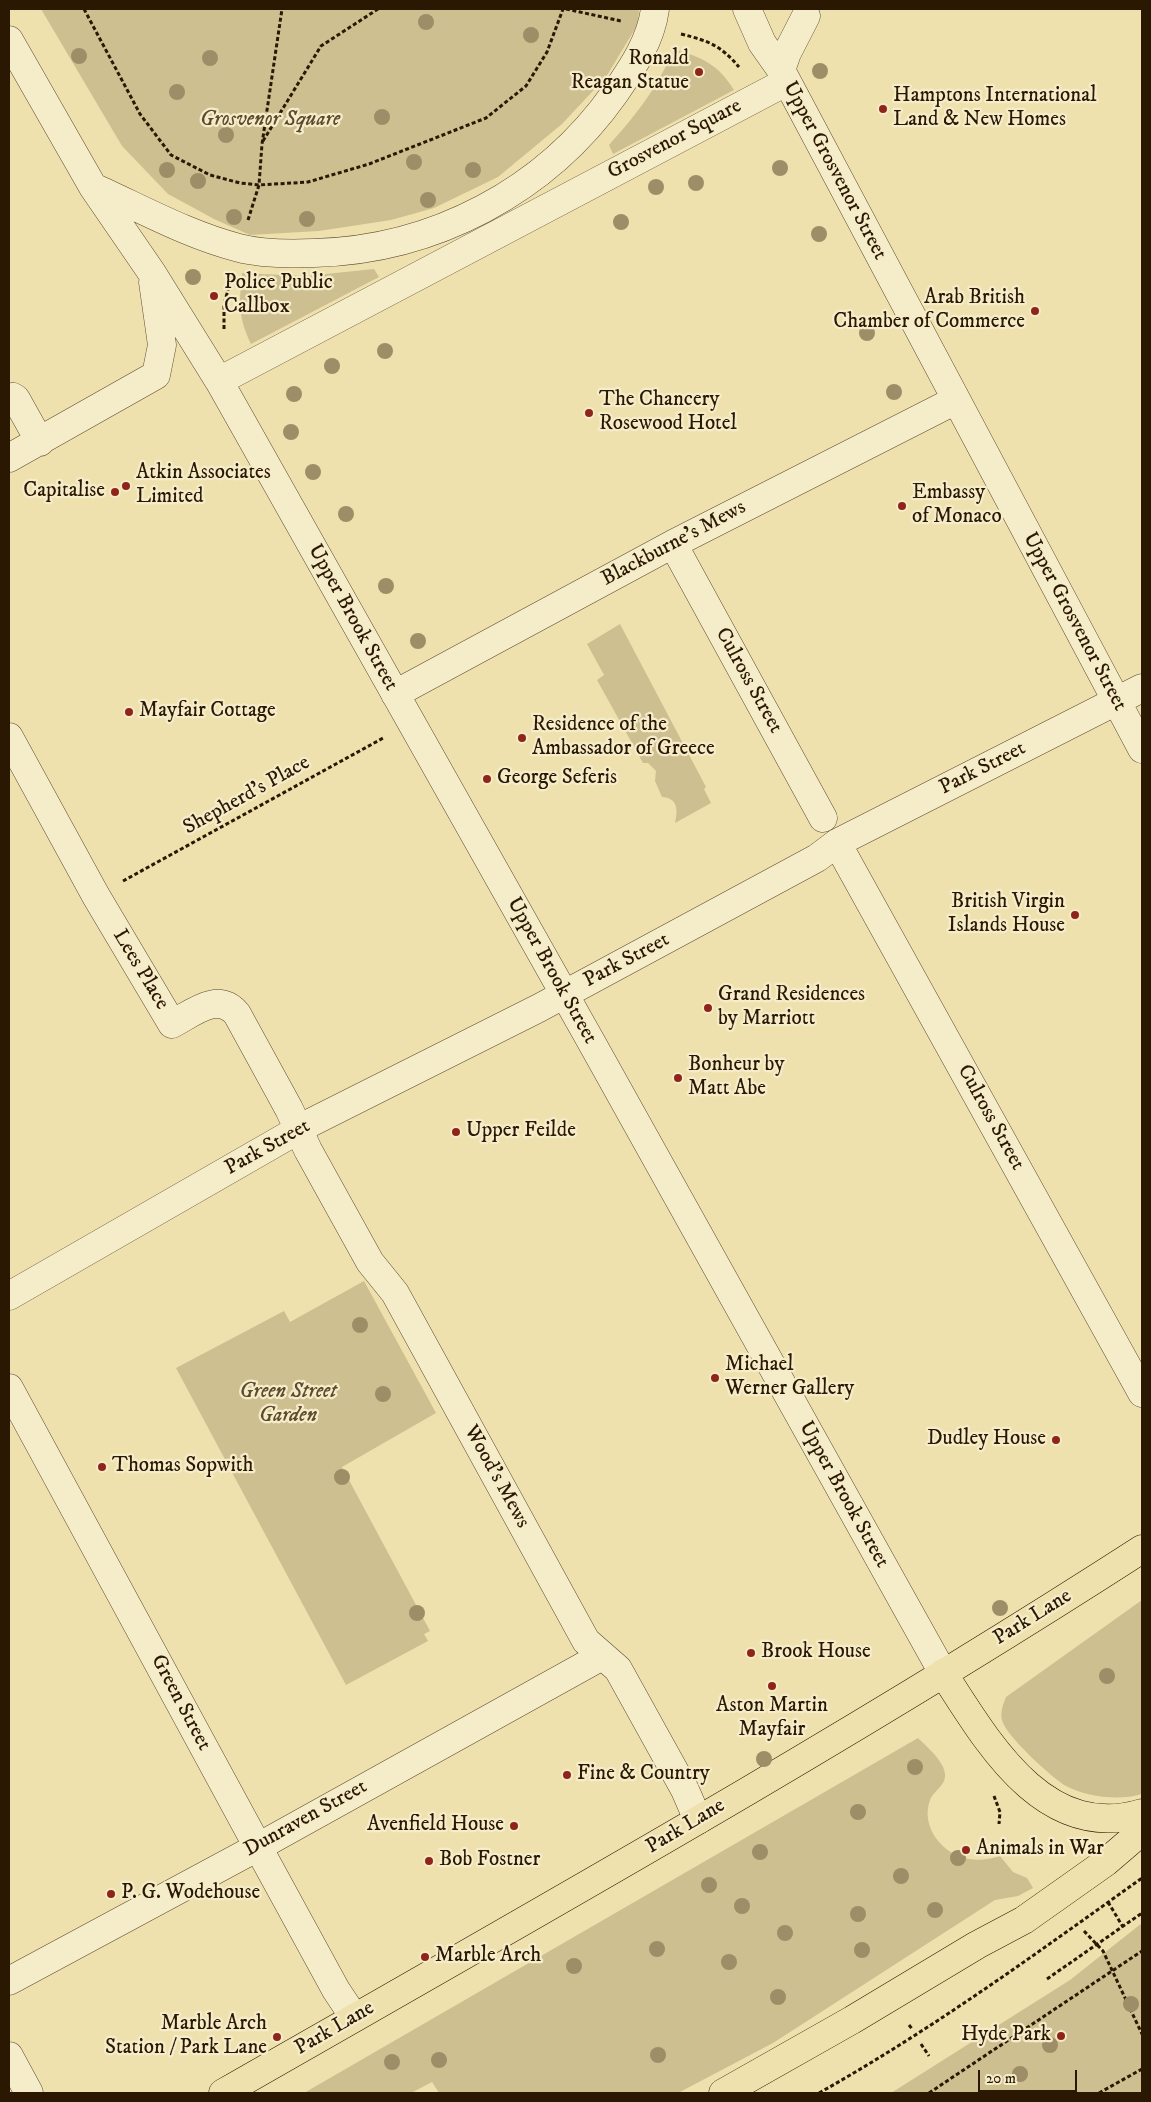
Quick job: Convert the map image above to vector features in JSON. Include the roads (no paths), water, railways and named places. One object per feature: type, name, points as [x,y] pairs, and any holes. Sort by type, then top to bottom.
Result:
[{"type":"highway","name":"Park Lane","points":[[223,2093],[599,1879],[943,1673],[1142,1549]]},
{"type":"highway","points":[[943,1673],[994,1750],[1023,1782],[1038,1794],[1066,1811],[1095,1817],[1113,1818],[1142,1814]]},
{"type":"highway","points":[[723,2093],[852,2020],[977,1945],[1024,1920],[1106,1862],[1142,1831]]},
{"type":"street","points":[[93,187],[193,232],[240,248],[290,254],[340,253],[390,245],[439,230],[484,210],[540,172],[566,150],[600,113],[629,72],[653,27],[656,9]]},
{"type":"street","name":"Upper Grosvenor Street","points":[[747,9],[762,43],[784,76],[1142,749]]},
{"type":"street","name":"Upper Grosvenor Street","points":[[784,76],[786,53],[806,11]]},
{"type":"street","points":[[9,40],[93,187],[152,273],[162,345],[156,374],[9,458]]},
{"type":"street","name":"Grosvenor Square","points":[[230,375],[784,76]]},
{"type":"street","name":"Upper Brook Street","points":[[152,273],[230,375],[394,694],[564,994],[943,1673]]},
{"type":"street","points":[[9,399],[13,396],[16,399],[40,442]]},
{"type":"street","name":"Blackburne's Mews","points":[[394,694],[673,544],[956,400]]},
{"type":"street","name":"Culross Street","points":[[673,544],[824,818]]},
{"type":"street","name":"Park Street","points":[[9,1296],[297,1130],[564,994],[817,858],[837,843],[1142,688]]},
{"type":"street","name":"Lees Place","points":[[9,737],[96,896],[172,1024],[215,1003],[224,1003],[231,1007],[237,1014],[290,1109],[297,1130]]},
{"type":"street","name":"Culross Street","points":[[837,843],[1142,1393]]},
{"type":"street","name":"Wood's Mews","points":[[297,1130],[370,1262],[395,1293],[586,1641],[618,1669],[684,1790],[698,1820]]},
{"type":"street","name":"Green Street","points":[[9,1388],[336,1990],[354,2017]]},
{"type":"street","name":"Dunraven Street","points":[[9,1981],[258,1847],[602,1656]]},
{"type":"street","points":[[9,2056],[29,2093]]},
{"type":"place","name":"Ronald Reagan Statue","points":[[699,72]]},
{"type":"place","name":"Hamptons International Land & New Homes","points":[[883,109]]},
{"type":"place","name":"Police Public Callbox","points":[[214,296]]},
{"type":"place","name":"Arab British Chamber of Commerce","points":[[1035,311]]},
{"type":"place","name":"The Chancery Rosewood Hotel","points":[[589,413]]},
{"type":"place","name":"Atkin Associates Limited","points":[[126,486]]},
{"type":"place","name":"Capitalise","points":[[115,492]]},
{"type":"place","name":"Embassy of Monaco","points":[[902,506]]},
{"type":"place","name":"Mayfair Cottage","points":[[129,712]]},
{"type":"place","name":"Residence of the Ambassador of Greece","points":[[522,738]]},
{"type":"place","name":"George Seferis","points":[[487,779]]},
{"type":"place","name":"British Virgin Islands House","points":[[1075,915]]},
{"type":"place","name":"Grand Residences by Marriott","points":[[708,1008]]},
{"type":"place","name":"Bonheur by Matt Abe","points":[[678,1078]]},
{"type":"place","name":"Upper Feilde","points":[[456,1132]]},
{"type":"place","name":"Michael Werner Gallery","points":[[715,1378]]},
{"type":"place","name":"Dudley House","points":[[1056,1440]]},
{"type":"place","name":"Thomas Sopwith","points":[[102,1467]]},
{"type":"place","name":"Brook House","points":[[751,1653]]},
{"type":"place","name":"Aston Martin Mayfair","points":[[772,1686]]},
{"type":"place","name":"Fine & Country","points":[[567,1775]]},
{"type":"place","name":"Avenfield House","points":[[514,1826]]},
{"type":"place","name":"Animals in War","points":[[966,1850]]},
{"type":"place","name":"Bob Fostner","points":[[429,1861]]},
{"type":"place","name":"P. G. Wodehouse","points":[[111,1894]]},
{"type":"place","name":"Marble Arch","points":[[425,1957]]},
{"type":"place","name":"Hyde Park","points":[[1061,2036]]},
{"type":"place","name":"Marble Arch Station / Park Lane","points":[[277,2037]]},
{"type":"park label","name":"Green Street Garden","points":[[288,1405]]}]
